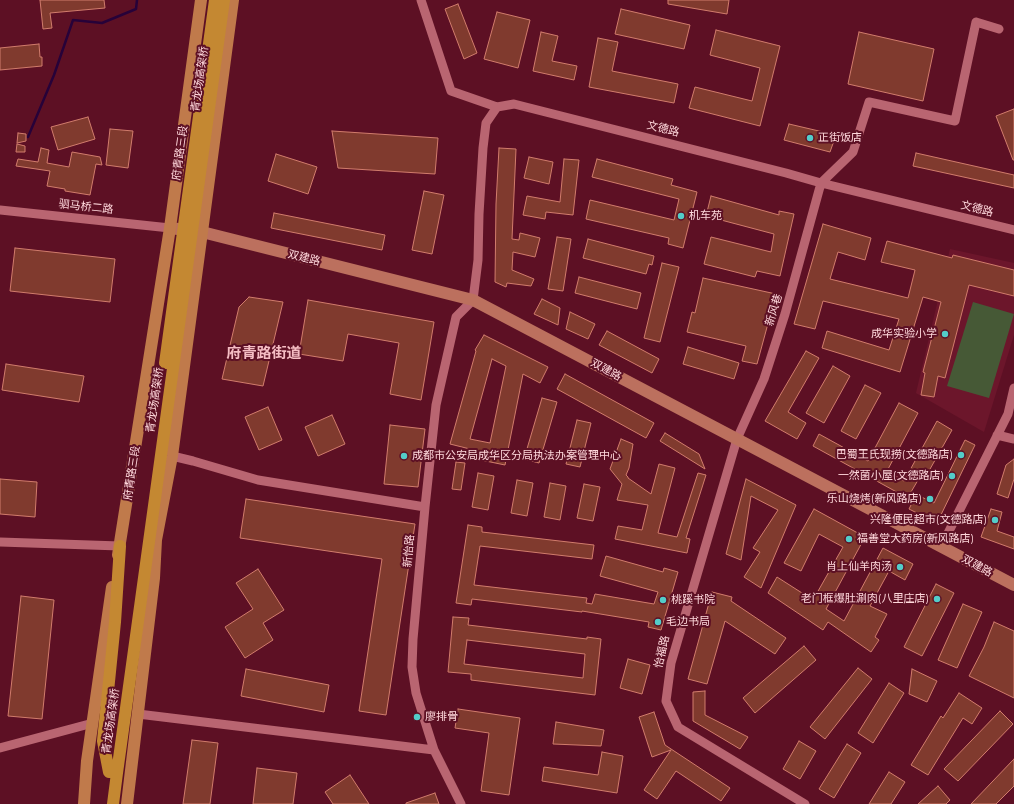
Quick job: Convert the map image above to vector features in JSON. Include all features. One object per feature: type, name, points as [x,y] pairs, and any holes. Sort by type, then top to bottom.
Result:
[{"type":"highway","name":"青龙场高架桥","points":[[113,804],[113,772],[215,0]]},
{"type":"highway","name":"青龙场高架桥","points":[[105,804],[113,772],[224,0]]},
{"type":"highway","points":[[113,772],[127,743],[148,572],[156,540]]},
{"type":"highway","points":[[113,772],[103,741],[115,622],[120,546]]},
{"type":"main road","name":"府青路三段","points":[[84,804],[87,761],[113,582],[170,228],[201,0]]},
{"type":"main road","points":[[127,804],[154,578],[156,540],[172,456],[233,0]]},
{"type":"street","points":[[421,0],[452,91],[497,107],[486,123],[479,214],[478,260],[473,300]]},
{"type":"street","points":[[821,182],[853,152],[869,102],[955,121],[976,22],[999,29]]},
{"type":"street","name":"文德路","points":[[497,107],[514,104],[1014,230]]},
{"type":"street","name":"新风巷","points":[[737,439],[764,379],[786,314],[821,182]]},
{"type":"street","name":"驷马桥二路","points":[[0,210],[170,228]]},
{"type":"street","name":"双建路","points":[[170,228],[202,232],[473,300],[1014,585]]},
{"type":"street","name":"新怡路","points":[[461,804],[434,750],[416,693],[412,667],[425,506],[436,405],[456,317],[473,300]]},
{"type":"street","points":[[941,547],[1008,414],[1014,388]]},
{"type":"street","points":[[997,435],[1014,439]]},
{"type":"street","name":"怡福路","points":[[737,439],[671,663],[666,701],[678,727],[805,804]]},
{"type":"street","points":[[172,456],[258,480],[425,506]]},
{"type":"street","points":[[0,542],[120,546]]},
{"type":"street","points":[[138,714],[434,750]]},
{"type":"street","points":[[0,748],[93,723]]},
{"type":"shaded area","points":[[950,249],[1014,263],[1014,335],[984,432],[916,393]]},
{"type":"green space","points":[[973,302],[1014,314],[989,398],[947,386]]},
{"type":"building","points":[[40,0],[104,0],[105,8],[50,13],[52,28],[43,29]]},
{"type":"building","points":[[668,0],[729,0],[727,14],[668,4]]},
{"type":"building","points":[[458,4],[477,53],[464,59],[445,9]]},
{"type":"building","points":[[621,9],[690,25],[684,49],[615,34]]},
{"type":"building","points":[[497,12],[530,20],[518,68],[484,59]]},
{"type":"building","points":[[716,30],[780,46],[760,126],[689,108],[695,87],[752,101],[760,68],[710,55]]},
{"type":"building","points":[[541,32],[558,36],[552,61],[577,66],[574,80],[533,71]]},
{"type":"building","points":[[859,32],[934,49],[923,101],[848,84]]},
{"type":"building","points":[[598,38],[618,42],[612,71],[678,84],[674,103],[589,87]]},
{"type":"building","points":[[39,44],[40,57],[42,57],[42,66],[0,70],[0,48]]},
{"type":"building","points":[[1014,109],[1014,160],[1013,160],[996,116]]},
{"type":"building","points":[[88,117],[95,139],[58,150],[51,127]]},
{"type":"building","name":"正街饭店","points":[[789,124],[836,135],[830,152],[784,140]]},
{"type":"building","points":[[110,129],[133,131],[128,168],[106,165]]},
{"type":"building","points":[[332,131],[438,138],[435,174],[338,168]]},
{"type":"building","points":[[18,133],[26,134],[26,141],[17,143]]},
{"type":"building","points":[[17,144],[25,146],[25,152],[16,152]]},
{"type":"building","points":[[41,148],[49,150],[47,163],[69,167],[72,152],[100,157],[102,165],[96,164],[90,195],[65,191],[65,189],[47,186],[50,171],[16,166],[18,159],[38,162]]},
{"type":"building","points":[[499,148],[516,149],[512,239],[519,240],[520,233],[540,238],[535,257],[513,252],[512,270],[534,279],[531,286],[507,283],[506,287],[495,282],[496,204]]},
{"type":"building","points":[[916,153],[1014,175],[1014,188],[913,166]]},
{"type":"building","points":[[276,154],[317,167],[308,194],[268,181]]},
{"type":"building","points":[[529,157],[553,162],[549,184],[524,178]]},
{"type":"building","points":[[564,159],[579,160],[573,215],[546,212],[545,219],[523,215],[527,196],[560,202]]},
{"type":"building","points":[[597,159],[673,179],[671,185],[697,192],[683,248],[668,244],[669,238],[586,219],[590,200],[674,220],[679,199],[592,177]]},
{"type":"building","points":[[424,191],[444,195],[432,254],[412,250]]},
{"type":"building","points":[[711,196],[779,215],[779,211],[794,214],[780,276],[757,271],[755,277],[704,264],[711,237],[771,252],[774,234],[706,216]]},
{"type":"building","points":[[274,213],[385,235],[382,250],[271,228]]},
{"type":"building","points":[[823,224],[871,238],[865,260],[838,252],[830,279],[908,298],[915,270],[881,262],[887,241],[952,258],[953,255],[1014,270],[1014,296],[969,285],[945,378],[938,376],[934,397],[921,395],[925,373],[923,372],[941,302],[923,297],[900,372],[822,348],[827,331],[889,350],[899,319],[823,301],[815,329],[794,324]]},
{"type":"building","points":[[557,237],[571,239],[563,291],[548,289]]},
{"type":"building","points":[[588,239],[654,256],[652,265],[649,264],[646,274],[583,258]]},
{"type":"building","points":[[15,248],[115,259],[110,302],[10,291]]},
{"type":"building","points":[[662,263],[679,267],[660,342],[644,338]]},
{"type":"building","points":[[579,277],[641,293],[637,309],[575,293]]},
{"type":"building","points":[[703,278],[776,294],[757,364],[742,361],[746,346],[687,332],[692,312],[695,313]]},
{"type":"building","points":[[249,297],[283,302],[263,386],[222,379],[239,307]]},
{"type":"building","points":[[542,299],[560,308],[558,325],[534,314]]},
{"type":"building","points":[[308,300],[434,322],[421,400],[390,394],[399,343],[348,334],[343,361],[299,354]]},
{"type":"building","points":[[570,312],[595,324],[588,339],[566,329]]},
{"type":"building","points":[[607,331],[659,359],[652,373],[599,345]]},
{"type":"building","points":[[484,335],[548,367],[540,383],[523,374],[505,465],[476,459],[478,451],[450,444],[476,351],[475,350]],"holes":[[[492,359],[506,366],[490,443],[470,439]]]},
{"type":"building","points":[[688,347],[739,363],[734,379],[683,364]]},
{"type":"building","points":[[806,351],[819,358],[788,412],[806,423],[797,439],[765,421]]},
{"type":"building","points":[[6,364],[84,376],[79,402],[2,390]]},
{"type":"building","points":[[833,366],[850,376],[824,423],[806,413]]},
{"type":"building","points":[[565,374],[654,423],[646,438],[557,389]]},
{"type":"building","points":[[865,385],[881,393],[856,439],[841,431]]},
{"type":"building","points":[[542,398],[557,402],[539,463],[524,459]]},
{"type":"building","points":[[899,403],[918,413],[887,471],[904,481],[937,421],[952,430],[925,478],[921,475],[911,492],[934,503],[965,440],[975,445],[937,523],[909,509],[913,501],[813,446],[819,434],[868,461]]},
{"type":"building","points":[[268,407],[282,440],[259,450],[245,417]]},
{"type":"building","points":[[332,415],[345,444],[318,456],[305,427]]},
{"type":"building","points":[[577,420],[591,423],[580,467],[566,464]]},
{"type":"building","name":"成都市公安局成华区分局执法办案管理中心","points":[[390,425],[425,429],[418,487],[384,484]]},
{"type":"building","points":[[665,433],[699,454],[705,469],[660,441]]},
{"type":"building","points":[[621,439],[633,444],[629,468],[626,475],[651,494],[659,464],[675,468],[658,533],[677,537],[698,473],[706,475],[686,538],[690,539],[687,553],[615,539],[618,526],[642,530],[648,505],[617,500],[622,484],[610,469]]},
{"type":"building","points":[[1014,459],[1014,479],[1008,498],[997,494],[1006,465]]},
{"type":"building","points":[[456,462],[465,463],[461,490],[452,489]]},
{"type":"building","points":[[478,473],[494,476],[488,510],[472,507]]},
{"type":"building","points":[[0,479],[37,482],[35,517],[0,514]]},
{"type":"building","points":[[746,479],[796,505],[761,588],[744,577],[760,552],[753,548],[778,510],[751,496],[741,560],[726,554]]},
{"type":"building","points":[[517,480],[533,483],[527,516],[511,513]]},
{"type":"building","points":[[550,483],[566,486],[560,520],[544,517]]},
{"type":"building","points":[[584,484],[600,487],[593,521],[577,518]]},
{"type":"building","points":[[246,499],[415,524],[386,715],[359,711],[382,559],[240,538]]},
{"type":"building","points":[[814,509],[865,537],[826,609],[844,621],[883,548],[913,564],[905,580],[889,571],[870,606],[887,614],[875,637],[879,640],[871,652],[828,622],[823,630],[768,593],[777,577],[813,600],[843,547],[819,534],[801,571],[784,563]]},
{"type":"building","points":[[991,509],[1002,512],[997,531],[1014,537],[1014,549],[981,537]]},
{"type":"building","points":[[468,525],[482,527],[482,532],[594,545],[592,559],[480,546],[474,585],[587,598],[586,603],[592,604],[595,594],[654,604],[658,592],[600,576],[606,556],[663,572],[664,568],[678,572],[661,630],[648,627],[649,622],[582,611],[472,599],[471,605],[456,603]]},
{"type":"building","points":[[258,569],[284,610],[263,623],[273,640],[245,658],[225,627],[253,609],[236,583]]},
{"type":"building","points":[[936,584],[954,593],[922,656],[904,647]]},
{"type":"building","points":[[712,592],[732,597],[731,601],[786,638],[775,654],[725,621],[707,684],[688,679]]},
{"type":"building","points":[[21,596],[54,600],[42,719],[8,716]]},
{"type":"building","points":[[963,604],[982,612],[957,668],[938,660]]},
{"type":"building","points":[[453,617],[469,618],[468,625],[587,639],[587,637],[601,639],[595,695],[471,680],[471,674],[448,672]],"holes":[[[467,640],[585,654],[583,678],[464,664]]]},
{"type":"building","points":[[994,622],[1014,631],[1014,698],[969,676],[984,647]]},
{"type":"building","points":[[804,646],[816,660],[755,713],[743,698]]},
{"type":"building","points":[[628,659],[650,665],[642,694],[620,688]]},
{"type":"building","points":[[858,668],[872,679],[825,739],[810,727]]},
{"type":"building","points":[[246,669],[329,685],[324,712],[241,696]]},
{"type":"building","points":[[912,669],[937,681],[927,702],[909,694]]},
{"type":"building","points":[[889,683],[904,693],[873,743],[858,733]]},
{"type":"building","points":[[705,691],[705,715],[748,737],[740,749],[693,721],[693,692]]},
{"type":"building","points":[[959,693],[982,708],[972,724],[963,718],[928,775],[911,765],[941,716],[943,718]]},
{"type":"building","points":[[458,709],[520,718],[509,795],[481,791],[489,733],[455,728]]},
{"type":"building","points":[[1000,711],[1013,724],[958,781],[944,769]]},
{"type":"building","points":[[654,712],[665,745],[730,788],[721,801],[676,771],[657,799],[644,790],[671,750],[652,757],[639,717]]},
{"type":"building","points":[[556,722],[604,730],[601,746],[553,744]]},
{"type":"building","points":[[192,740],[218,743],[210,804],[183,804]]},
{"type":"building","points":[[799,741],[816,751],[800,779],[783,769]]},
{"type":"building","points":[[847,744],[861,753],[834,798],[819,789]]},
{"type":"building","points":[[602,752],[623,756],[617,793],[542,781],[544,767],[598,775]]},
{"type":"building","points":[[1014,759],[1014,786],[996,804],[971,804]]},
{"type":"building","points":[[257,768],[297,773],[293,804],[253,804]]},
{"type":"building","points":[[889,772],[905,782],[891,804],[869,804]]},
{"type":"building","points":[[350,775],[369,804],[333,804],[325,792]]},
{"type":"building","points":[[938,786],[950,800],[946,804],[918,804]]},
{"type":"building","points":[[435,793],[439,804],[406,804],[406,803]]},
{"type":"waterway","points":[[28,137],[54,75],[73,20],[102,23],[136,9],[137,0]]},
{"type":"place","name":"正街饭店","points":[[810,138]]},
{"type":"place","name":"机车苑","points":[[681,216]]},
{"type":"place","name":"成华实验小学","points":[[945,334]]},
{"type":"place","name":"巴蜀王氏现捞(文德路店)","points":[[961,455]]},
{"type":"place","name":"成都市公安局成华区分局执法办案管理中心","points":[[404,456]]},
{"type":"place","name":"一然菌小屋(文德路店)","points":[[952,476]]},
{"type":"place","name":"乐山烧烤(新风路店)","points":[[930,499]]},
{"type":"place","name":"兴隆便民超市(文德路店)","points":[[995,520]]},
{"type":"place","name":"福善堂大药房(新风路店)","points":[[849,539]]},
{"type":"place","name":"肖上仙羊肉汤","points":[[900,567]]},
{"type":"place","name":"老门框爆肚涮肉(八里庄店)","points":[[937,599]]},
{"type":"place","name":"桃蹊书院","points":[[663,600]]},
{"type":"place","name":"毛边书局","points":[[658,622]]},
{"type":"place","name":"廖排骨","points":[[417,717]]},
{"type":"district","name":"府青路街道","points":[[264,354]]}]
